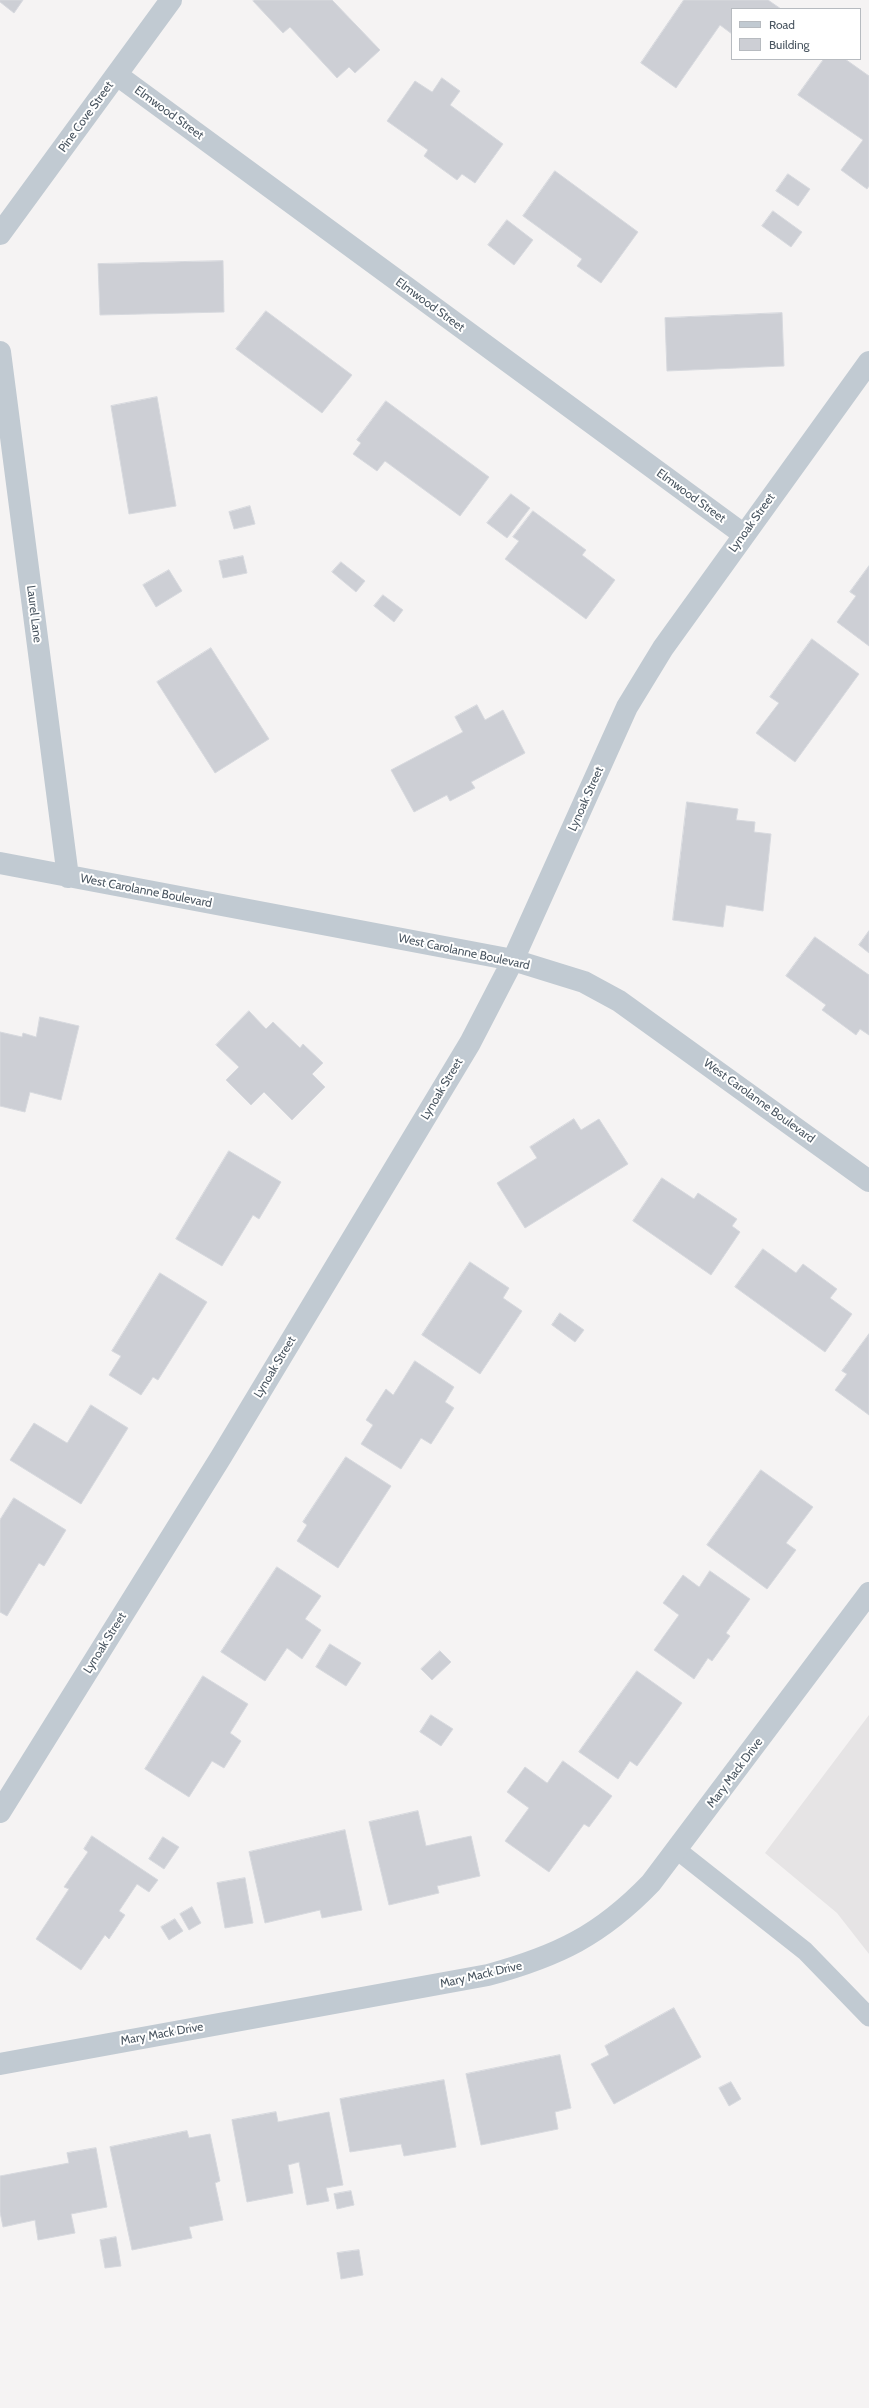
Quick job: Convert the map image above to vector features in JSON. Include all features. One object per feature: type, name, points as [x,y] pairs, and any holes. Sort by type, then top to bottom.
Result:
[{"type":"street","name":"Pine Cove Street","points":[[0,234],[171,0]]},
{"type":"street","name":"Elmwood Street","points":[[117,75],[743,534]]},
{"type":"street","name":"Laurel Lane","points":[[0,352],[68,877]]},
{"type":"street","name":"Lynoak Street","points":[[0,1812],[221,1458],[470,1043],[513,960],[627,707],[663,648],[743,534],[869,362]]},
{"type":"street","name":"West Carolanne Boulevard","points":[[0,863],[513,960],[584,982],[619,1000],[869,1181]]},
{"type":"street","name":"Mary Mack Drive","points":[[0,2064],[488,1976],[524,1966],[556,1954],[603,1927],[627,1908],[651,1883],[869,1593]]},
{"type":"lane","points":[[677,1850],[805,1951],[869,2017]]},
{"type":"shaded area","points":[[869,1715],[869,1954],[837,1913],[765,1853]]},
{"type":"building","points":[[0,0],[23,0],[14,13],[0,2]]},
{"type":"building","points":[[332,0],[380,50],[355,73],[349,67],[337,78],[290,27],[283,33],[253,1]]},
{"type":"building","points":[[684,0],[768,0],[780,8],[731,8],[731,33],[720,25],[676,88],[641,63]]},
{"type":"building","points":[[823,60],[846,60],[869,76],[869,186],[867,189],[841,170],[863,140],[798,95]]},
{"type":"building","points":[[442,78],[460,91],[450,105],[503,144],[475,183],[462,174],[457,180],[424,156],[428,150],[387,121],[415,81],[432,92]]},
{"type":"building","points":[[555,171],[638,232],[601,283],[577,266],[582,259],[523,216]]},
{"type":"building","points":[[788,174],[810,189],[798,206],[776,191]]},
{"type":"building","points":[[773,211],[802,232],[791,247],[762,226]]},
{"type":"building","points":[[507,220],[533,240],[514,265],[488,245]]},
{"type":"building","points":[[223,261],[224,312],[100,315],[98,264]]},
{"type":"building","points":[[266,311],[352,375],[322,413],[236,349]]},
{"type":"building","points":[[782,313],[784,366],[667,371],[665,318]]},
{"type":"building","points":[[157,397],[176,506],[129,514],[111,406]]},
{"type":"building","points":[[386,401],[489,477],[460,516],[385,461],[377,471],[353,454],[361,443],[357,440]]},
{"type":"building","points":[[511,494],[530,508],[507,538],[487,523]]},
{"type":"building","points":[[250,506],[255,524],[234,529],[229,512]]},
{"type":"building","points":[[533,511],[586,550],[582,555],[615,580],[586,619],[505,559],[519,541],[513,537]]},
{"type":"building","points":[[243,556],[247,573],[223,578],[219,561]]},
{"type":"building","points":[[341,562],[365,581],[356,592],[332,572]]},
{"type":"building","points":[[869,566],[869,646],[837,622],[856,596],[850,592]]},
{"type":"building","points":[[169,570],[182,591],[156,607],[143,585]]},
{"type":"building","points":[[383,595],[403,610],[394,622],[374,606]]},
{"type":"building","points":[[812,639],[859,674],[795,762],[756,733],[779,703],[770,697]]},
{"type":"building","points":[[211,648],[269,739],[215,773],[157,682]]},
{"type":"building","points":[[477,705],[485,720],[503,710],[525,753],[471,782],[475,788],[450,801],[447,795],[414,812],[391,770],[463,732],[455,717]]},
{"type":"building","points":[[687,802],[738,809],[736,820],[755,822],[754,832],[771,834],[763,911],[726,905],[723,927],[673,920]]},
{"type":"building","points":[[869,931],[869,953],[859,945]]},
{"type":"building","points":[[815,937],[869,975],[869,1035],[860,1029],[856,1035],[822,1010],[826,1005],[786,976]]},
{"type":"building","points":[[249,1011],[266,1029],[273,1022],[300,1048],[303,1044],[323,1063],[312,1074],[325,1087],[292,1120],[264,1092],[251,1105],[226,1080],[239,1067],[216,1045]]},
{"type":"building","points":[[40,1017],[79,1026],[61,1100],[30,1092],[25,1112],[0,1106],[0,1032],[22,1037],[23,1033],[36,1037]]},
{"type":"building","points":[[574,1119],[581,1130],[599,1119],[628,1164],[525,1228],[497,1183],[537,1158],[530,1147]]},
{"type":"building","points":[[229,1151],[281,1182],[259,1219],[253,1215],[222,1266],[176,1239]]},
{"type":"building","points":[[662,1178],[694,1199],[698,1193],[737,1219],[732,1226],[740,1232],[711,1275],[633,1221]]},
{"type":"building","points":[[763,1249],[796,1273],[803,1264],[837,1289],[830,1298],[852,1314],[825,1352],[735,1287]]},
{"type":"building","points":[[470,1262],[509,1288],[503,1298],[522,1311],[480,1374],[422,1335]]},
{"type":"building","points":[[160,1273],[207,1302],[158,1380],[153,1377],[141,1395],[109,1375],[121,1356],[112,1351]]},
{"type":"building","points":[[560,1313],[584,1330],[575,1342],[552,1325]]},
{"type":"building","points":[[869,1334],[869,1415],[835,1390],[847,1374],[842,1371]]},
{"type":"building","points":[[415,1361],[454,1387],[445,1402],[454,1408],[431,1444],[421,1438],[401,1469],[361,1444],[373,1425],[366,1420],[386,1389],[393,1395]]},
{"type":"building","points":[[91,1405],[128,1428],[81,1504],[10,1460],[34,1423],[67,1443]]},
{"type":"building","points":[[346,1457],[391,1486],[338,1568],[297,1541],[307,1525],[303,1522]]},
{"type":"building","points":[[761,1470],[813,1507],[786,1543],[796,1550],[767,1589],[707,1545]]},
{"type":"building","points":[[14,1498],[66,1530],[44,1566],[39,1563],[7,1616],[0,1612],[0,1520]]},
{"type":"building","points":[[277,1567],[321,1596],[305,1619],[321,1630],[302,1659],[287,1648],[265,1681],[221,1652]]},
{"type":"building","points":[[710,1571],[750,1599],[726,1633],[730,1636],[712,1661],[708,1658],[694,1679],[654,1650],[679,1615],[663,1603],[683,1575],[699,1587]]},
{"type":"building","points":[[330,1644],[361,1663],[346,1686],[316,1667]]},
{"type":"building","points":[[440,1651],[451,1662],[432,1680],[421,1669]]},
{"type":"building","points":[[637,1671],[682,1703],[637,1766],[630,1761],[618,1779],[579,1752]]},
{"type":"building","points":[[203,1676],[248,1704],[230,1733],[241,1741],[224,1768],[212,1761],[189,1797],[145,1769]]},
{"type":"building","points":[[431,1715],[453,1729],[441,1746],[420,1732]]},
{"type":"building","points":[[563,1761],[612,1796],[589,1827],[584,1824],[549,1872],[505,1841],[529,1808],[507,1792],[525,1767],[547,1783]]},
{"type":"building","points":[[418,1811],[426,1846],[471,1836],[480,1876],[437,1886],[439,1893],[389,1905],[369,1822]]},
{"type":"building","points":[[345,1830],[362,1910],[322,1918],[320,1910],[265,1923],[249,1852]]},
{"type":"building","points":[[92,1836],[158,1880],[149,1892],[137,1884],[119,1911],[125,1915],[109,1939],[105,1935],[81,1970],[36,1939],[69,1889],[64,1887],[88,1852],[84,1849]]},
{"type":"building","points":[[163,1837],[179,1847],[164,1869],[149,1859]]},
{"type":"building","points":[[245,1878],[253,1923],[225,1928],[217,1883]]},
{"type":"building","points":[[192,1907],[201,1923],[189,1930],[180,1914]]},
{"type":"building","points":[[175,1919],[183,1931],[169,1940],[161,1927]]},
{"type":"building","points":[[674,2008],[701,2057],[614,2104],[591,2064],[609,2055],[605,2046]]},
{"type":"building","points":[[560,2055],[571,2108],[555,2112],[558,2129],[481,2145],[466,2074]]},
{"type":"building","points":[[444,2080],[456,2147],[404,2156],[401,2144],[350,2152],[340,2099]]},
{"type":"building","points":[[731,2082],[741,2099],[729,2106],[719,2088]]},
{"type":"building","points":[[276,2112],[278,2122],[329,2112],[343,2185],[326,2188],[329,2201],[307,2205],[299,2162],[288,2165],[293,2193],[247,2202],[232,2120]]},
{"type":"building","points":[[187,2131],[189,2138],[210,2134],[220,2181],[215,2183],[223,2220],[189,2227],[192,2238],[132,2250],[110,2147]]},
{"type":"building","points":[[96,2148],[107,2207],[71,2214],[75,2233],[38,2240],[35,2220],[3,2227],[0,2212],[0,2176],[69,2163],[67,2153]]},
{"type":"building","points":[[351,2191],[354,2205],[337,2209],[334,2194]]},
{"type":"building","points":[[116,2237],[121,2266],[105,2268],[100,2240]]},
{"type":"building","points":[[359,2250],[363,2275],[341,2279],[337,2253]]}]
